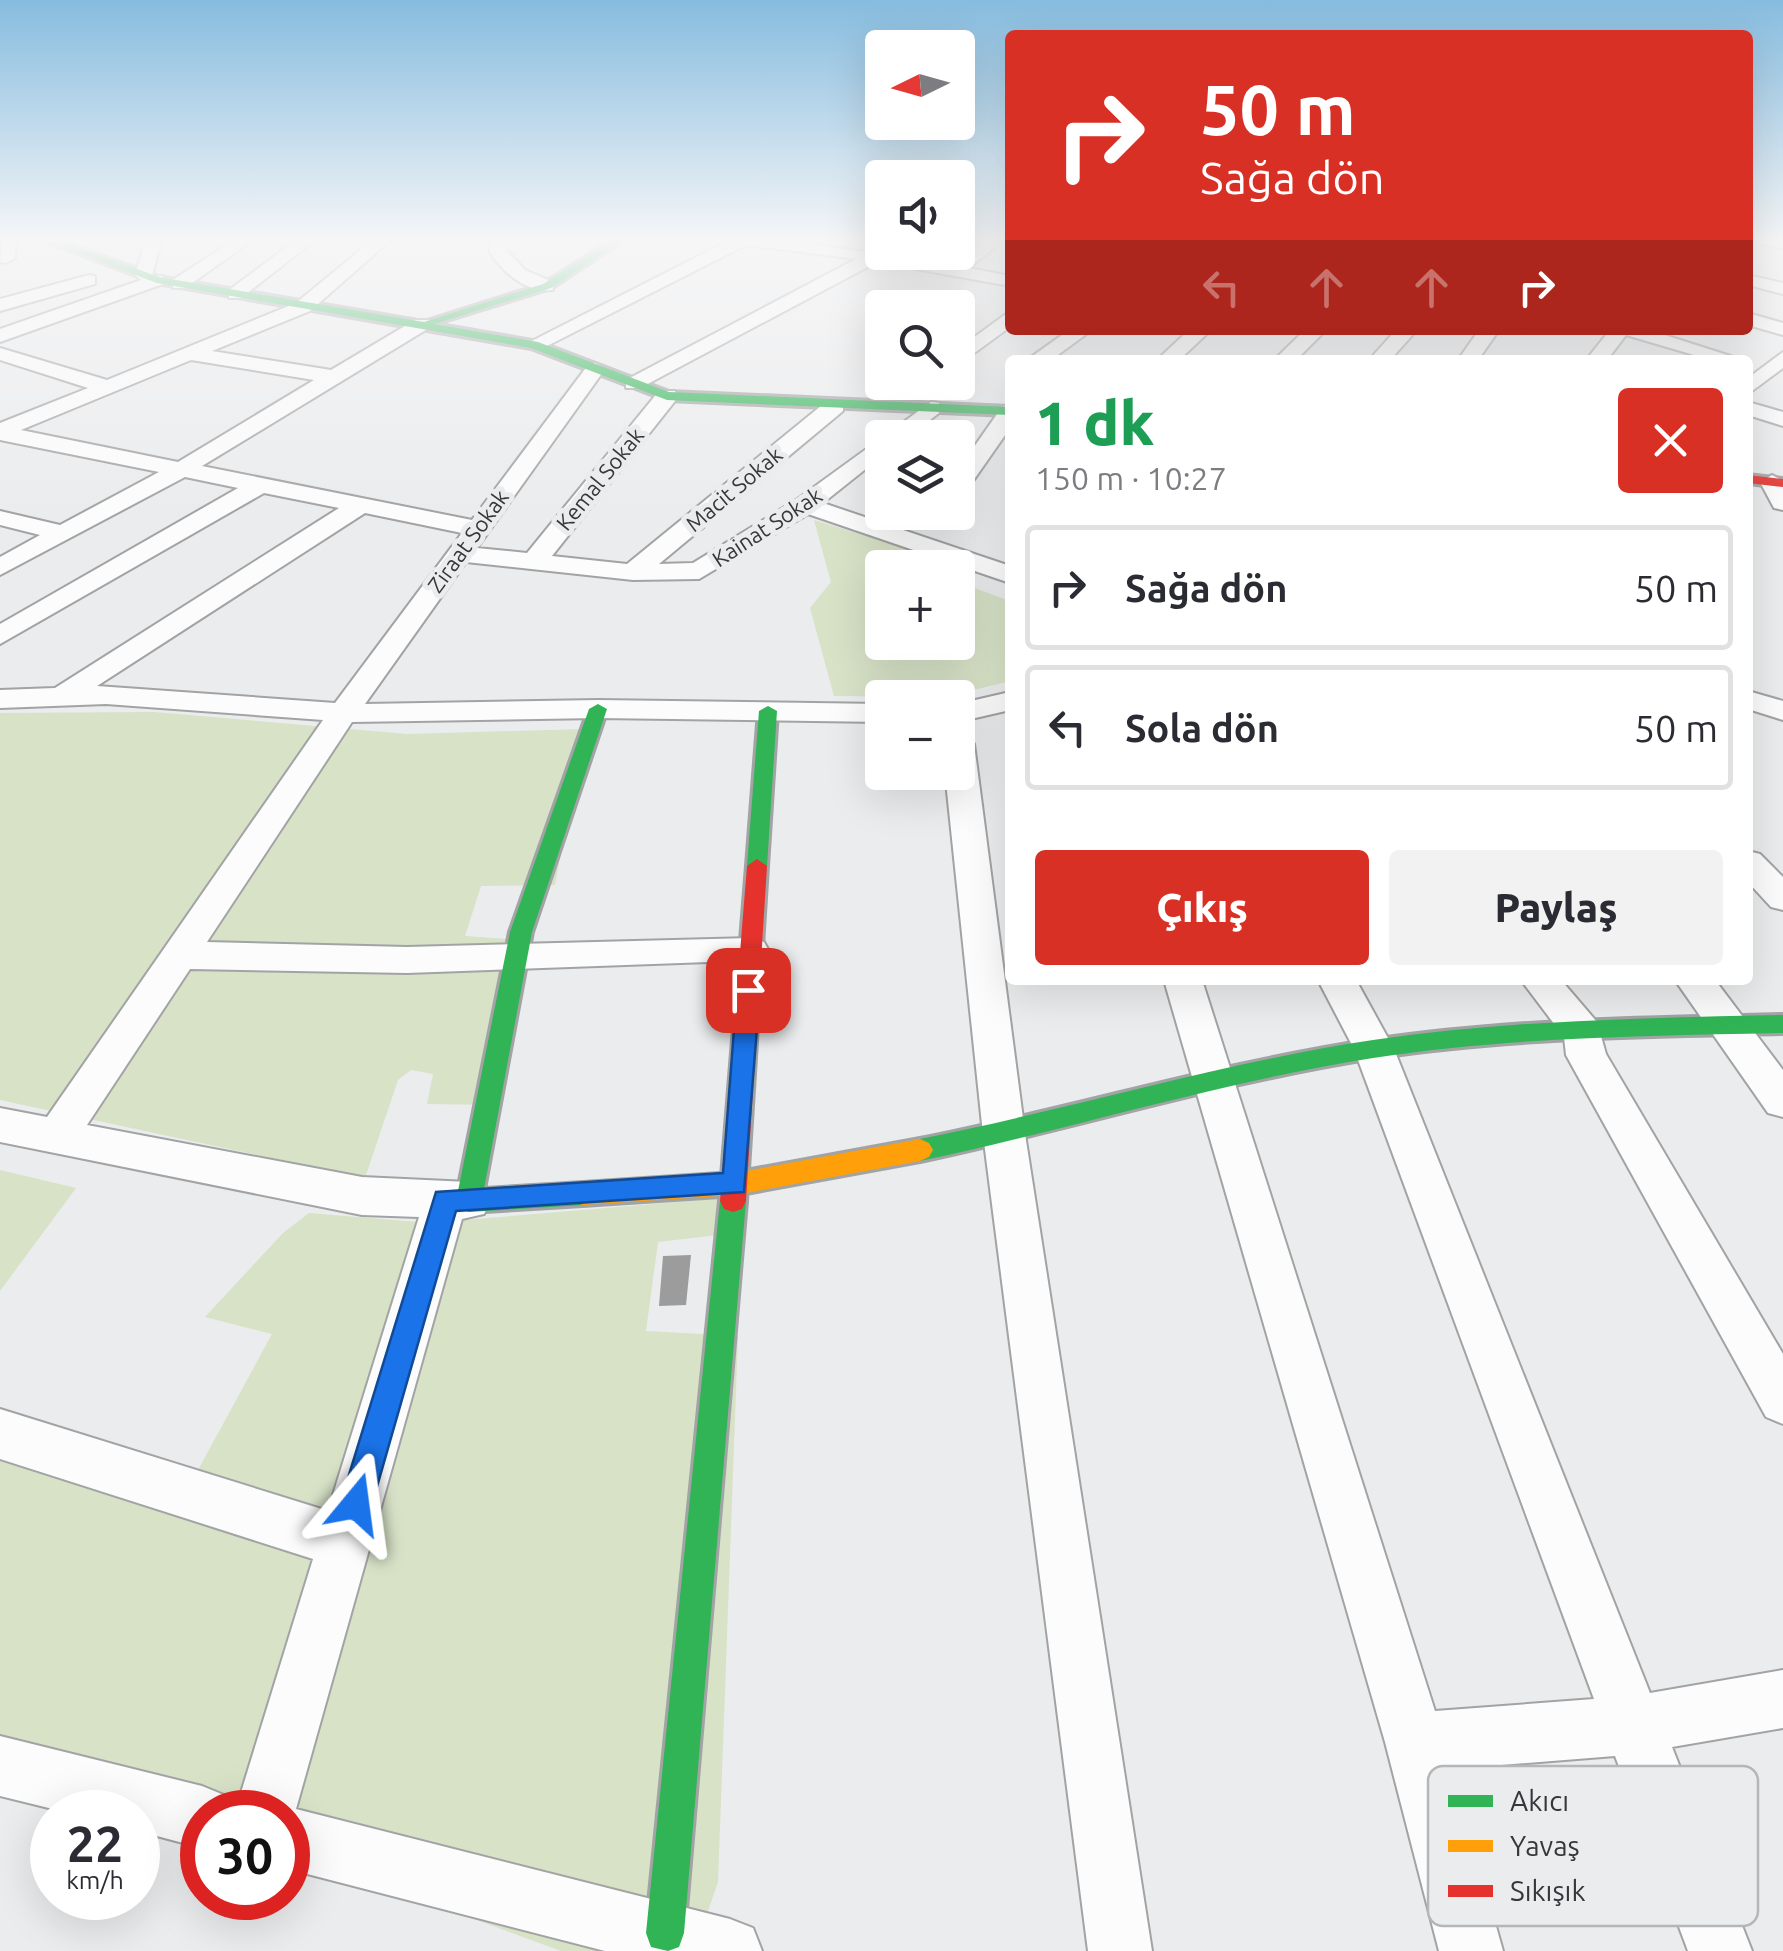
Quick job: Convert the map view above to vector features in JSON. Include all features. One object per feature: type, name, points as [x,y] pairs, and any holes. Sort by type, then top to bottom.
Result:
[{"type":"street","points":[[0,432],[250,329]]},
{"type":"street","points":[[0,567],[182,468],[414,329]]},
{"type":"street","points":[[449,329],[534,345],[667,396],[896,408],[976,410],[1005,405]]},
{"type":"street","points":[[534,345],[535,329]]},
{"type":"street","points":[[534,345],[564,329]]},
{"type":"street","points":[[633,384],[736,329]]},
{"type":"street","points":[[975,346],[996,329]]},
{"type":"street","points":[[1044,355],[1074,335]]},
{"type":"street","points":[[1173,355],[1196,335]]},
{"type":"street","points":[[1289,355],[1311,335]]},
{"type":"street","points":[[1384,355],[1402,335]]},
{"type":"street","points":[[1600,355],[1616,335]]},
{"type":"street","points":[[1645,335],[1715,355]]},
{"type":"street","points":[[0,354],[108,387]]},
{"type":"street","points":[[189,354],[334,377]]},
{"type":"street","name":"Ziraat Sokak","points":[[56,1137],[343,713],[595,369]]},
{"type":"street","name":"Kemal Sokak","points":[[533,563],[667,396]]},
{"type":"street","points":[[896,408],[906,400]]},
{"type":"street","name":"Macit Sokak","points":[[633,572],[834,406]]},
{"type":"street","points":[[975,457],[1005,407]]},
{"type":"street","points":[[916,420],[931,408]]},
{"type":"street","points":[[1753,410],[1783,420]]},
{"type":"street","points":[[0,432],[475,528]]},
{"type":"street","name":"Kainat Sokak","points":[[458,554],[633,572],[699,571],[804,505],[865,458]]},
{"type":"street","points":[[0,636],[262,484]]},
{"type":"street","points":[[62,697],[305,537],[364,504]]},
{"type":"street","points":[[804,505],[923,534],[1005,573]]},
{"type":"street","points":[[0,518],[63,533]]},
{"type":"street","points":[[0,699],[106,695],[343,713],[598,709],[865,713]]},
{"type":"street","points":[[1753,701],[1783,710]]},
{"type":"street","points":[[975,709],[1005,702]]},
{"type":"street","points":[[272,1790],[345,1543],[457,1200],[515,958],[598,709]]},
{"type":"street","points":[[665,1934],[735,1184],[768,711]]},
{"type":"street","points":[[968,790],[995,923],[1004,1134],[1120,1951]]},
{"type":"street","points":[[1753,867],[1783,898]]},
{"type":"street","points":[[176,955],[515,958],[751,952]]},
{"type":"street","points":[[1185,985],[1428,1793]]},
{"type":"street","points":[[1339,985],[1374,1049],[1650,1766]]},
{"type":"street","points":[[1544,985],[1583,1033],[1586,1054],[1783,1400]]},
{"type":"street","points":[[1698,985],[1729,1022],[1783,1102]]},
{"type":"street","points":[[0,1125],[362,1196],[457,1200],[735,1184],[1004,1134],[1214,1080],[1374,1049],[1729,1022],[1783,1024]]},
{"type":"street","points":[[0,1434],[345,1543]]},
{"type":"street","points":[[1414,1742],[1634,1725],[1783,1699]]},
{"type":"street","points":[[0,1766],[180,1811]]},
{"type":"street","points":[[310,1844],[730,1951]]},
{"type":"street","points":[[1464,1926],[1471,1951]]},
{"type":"street","points":[[1710,1926],[1720,1951]]},
{"type":"green space","points":[[814,520],[912,550],[865,550],[865,660],[975,660],[975,588],[1005,599],[1005,682],[975,690],[975,680],[865,680],[865,696],[834,696],[810,608],[831,582]]},
{"type":"green space","points":[[154,712],[407,734],[584,729],[555,885],[481,886],[465,936],[532,941],[495,1105],[427,1104],[433,1074],[411,1070],[398,1080],[365,1178],[0,1100],[0,713]]},
{"type":"green space","points":[[0,1170],[76,1188],[0,1291]]},
{"type":"green space","points":[[748,1196],[744,1232],[658,1242],[646,1331],[738,1336],[718,1882],[696,1946],[688,1951],[561,1951],[310,1858],[310,1790],[180,1790],[180,1811],[160,1803],[160,1790],[124,1790],[0,1744],[0,1441],[100,1470],[198,1470],[272,1334],[205,1317],[283,1233],[309,1213],[429,1223]]},
{"type":"building","points":[[691,1255],[686,1305],[659,1306],[663,1256]]},
{"type":"traffic: fast","points":[[441,329],[534,345],[667,396],[1005,411]]},
{"type":"traffic: fast","points":[[583,1194],[469,1201],[521,932],[598,709]]},
{"type":"traffic: fast","points":[[757,866],[768,711]]},
{"type":"traffic: fast","points":[[920,1150],[1259,1070],[1373,1049],[1526,1033],[1783,1024]]},
{"type":"traffic: fast","points":[[665,1933],[733,1201]]},
{"type":"traffic: slow","points":[[583,1194],[735,1184],[920,1150]]},
{"type":"traffic: jam","points":[[1753,480],[1783,483]]},
{"type":"traffic: jam","points":[[733,1201],[757,866]]},
{"type":"route","points":[[356,1504],[446,1200],[735,1184],[748,990]]}]
